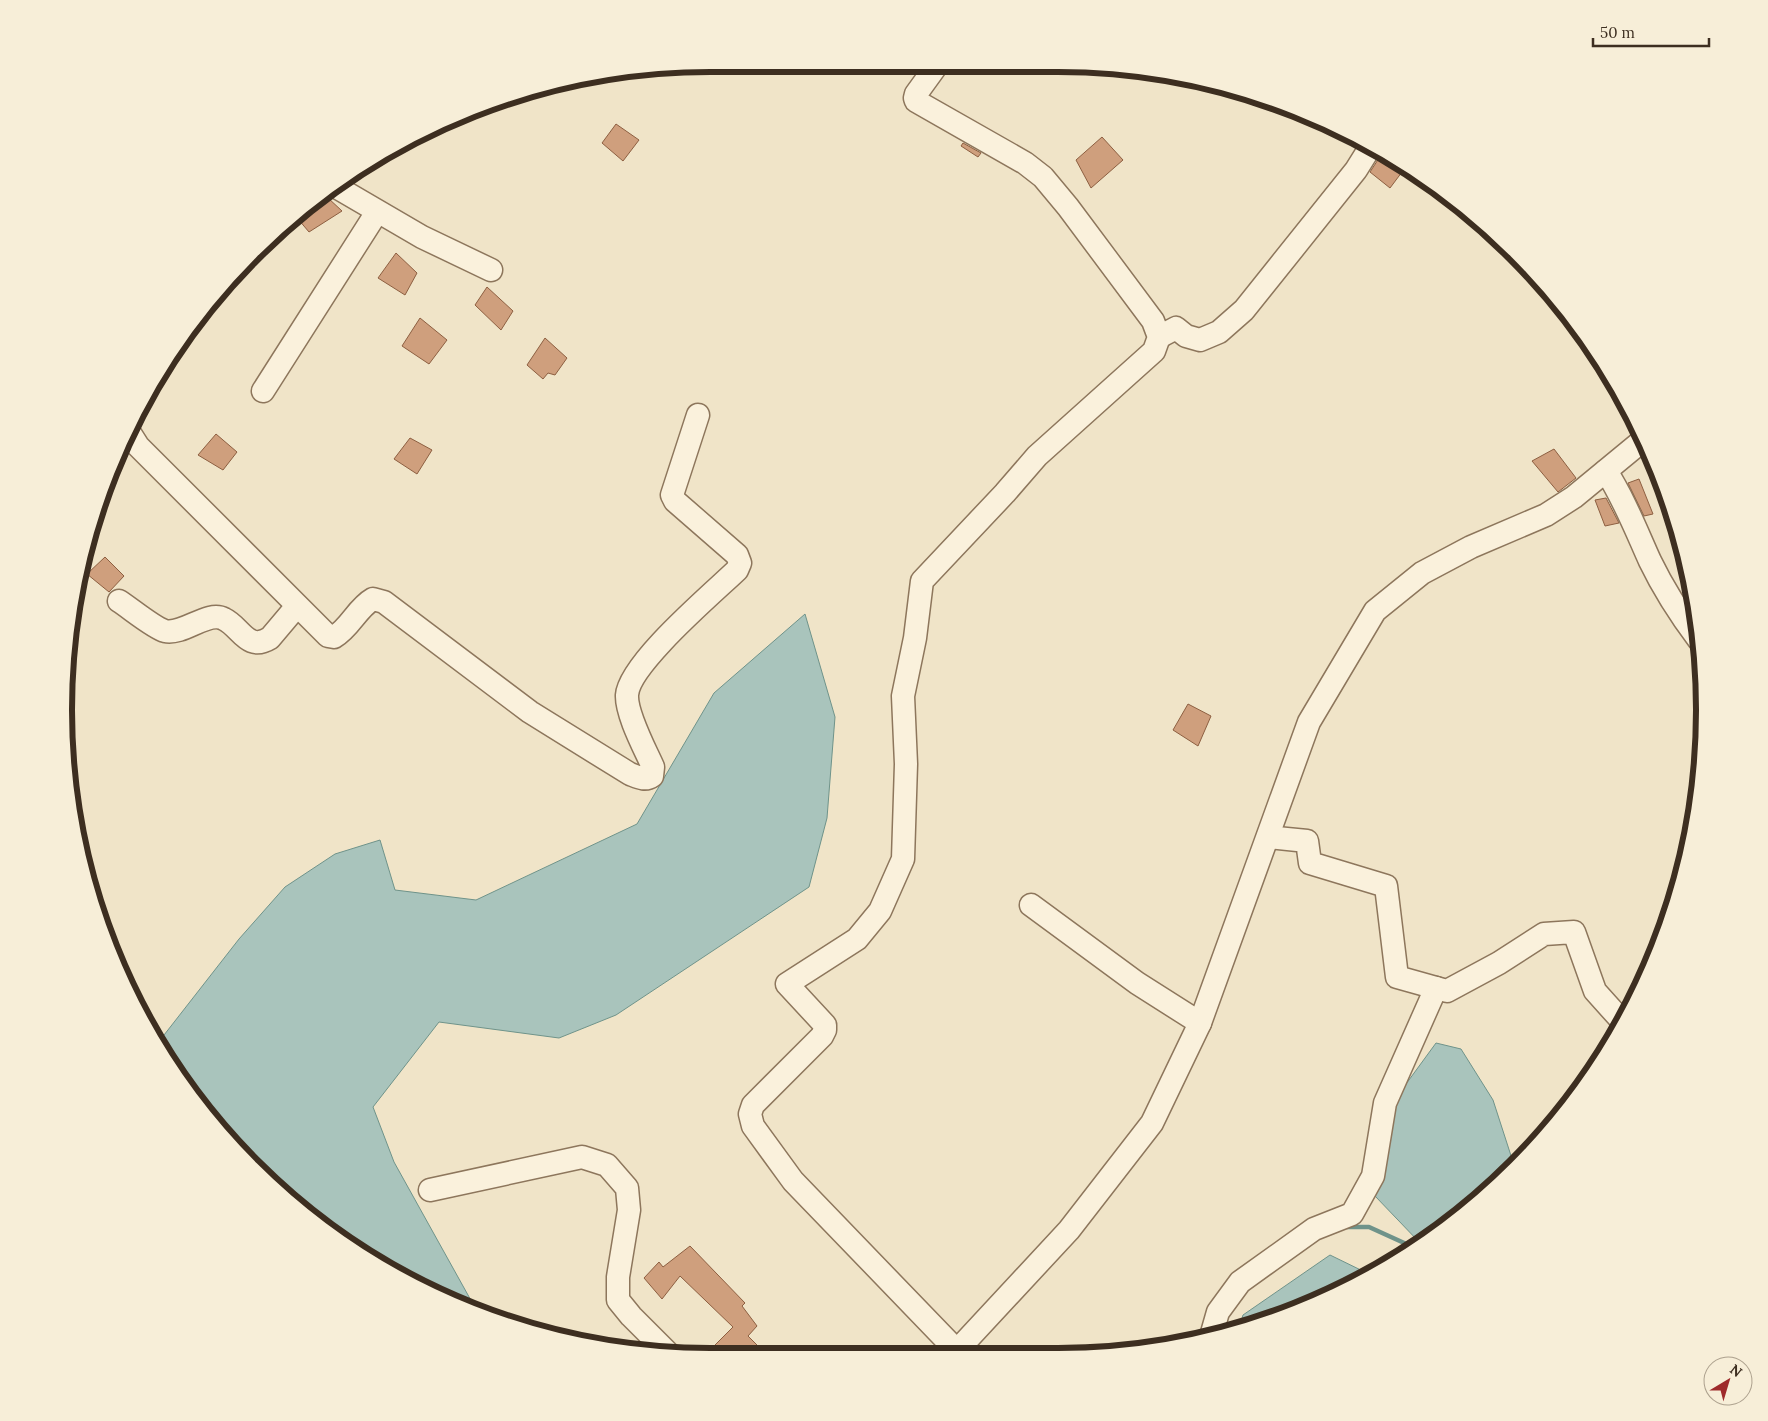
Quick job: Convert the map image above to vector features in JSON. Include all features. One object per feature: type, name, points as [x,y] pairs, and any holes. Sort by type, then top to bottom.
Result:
[{"type":"street","points":[[931,72],[916,94],[916,101],[1025,163],[1043,177],[1068,207],[1153,321],[1160,337]]},
{"type":"street","points":[[948,1348],[793,1181],[753,1126],[750,1114],[753,1105],[822,1036],[825,1030],[825,1025],[787,984],[857,939],[880,911],[903,859],[906,764],[903,696],[915,638],[922,581],[1038,456],[1154,351],[1160,337],[1176,328],[1186,336],[1200,340],[1219,332],[1244,310],[1356,170],[1367,153]]},
{"type":"street","points":[[342,190],[422,237],[491,270]]},
{"type":"street","points":[[263,391],[377,212]]},
{"type":"street","points":[[133,439],[328,636],[334,637],[341,634],[366,603],[373,600],[384,602],[530,712],[630,774],[639,778],[649,779],[652,776],[653,767],[627,707],[630,681],[659,643],[737,570],[740,563],[737,554],[675,501],[672,496],[698,415]]},
{"type":"street","points":[[960,1348],[1068,1230],[1152,1123],[1200,1023],[1310,722],[1374,611],[1422,573],[1471,547],[1546,515],[1574,497],[1637,445]]},
{"type":"street","points":[[1606,471],[1620,493],[1651,563],[1690,628]]},
{"type":"street","points":[[119,601],[163,630],[173,632],[207,619],[218,617],[225,619],[249,640],[256,642],[264,642],[270,638],[297,606]]},
{"type":"street","points":[[1268,838],[1307,841],[1310,864],[1386,886],[1397,977],[1446,991],[1499,963],[1544,934],[1574,932],[1595,991],[1618,1016]]},
{"type":"street","points":[[1031,905],[1137,983],[1200,1023]]},
{"type":"street","points":[[1213,1329],[1218,1312],[1240,1282],[1314,1229],[1352,1214],[1373,1176],[1385,1102],[1436,988]]},
{"type":"street","points":[[430,1190],[582,1157],[607,1165],[627,1188],[629,1210],[618,1277],[618,1300],[661,1346]]},
{"type":"water","points":[[805,614],[835,717],[827,818],[809,887],[616,1015],[559,1038],[439,1022],[373,1107],[394,1162],[472,1302],[466,1300],[428,1283],[391,1263],[322,1217],[290,1190],[259,1162],[204,1099],[162,1037],[239,939],[285,887],[335,854],[380,840],[395,890],[476,900],[637,824],[714,693]]},
{"type":"water","points":[[1436,1043],[1461,1049],[1493,1100],[1512,1159],[1446,1217],[1416,1238],[1375,1196],[1387,1110]]},
{"type":"water","points":[[1330,1255],[1362,1271],[1302,1300],[1263,1315],[1241,1322],[1243,1315]]},
{"type":"building","points":[[616,124],[639,140],[623,161],[602,143]]},
{"type":"building","points":[[1102,137],[1123,160],[1091,188],[1076,160]]},
{"type":"building","points":[[963,143],[981,153],[978,157],[961,146]]},
{"type":"building","points":[[1378,159],[1401,173],[1390,188],[1370,172]]},
{"type":"building","points":[[329,199],[342,211],[309,232],[301,222]]},
{"type":"building","points":[[396,253],[417,273],[405,295],[378,278]]},
{"type":"building","points":[[487,287],[513,311],[501,330],[475,305]]},
{"type":"building","points":[[420,318],[447,340],[429,364],[402,346]]},
{"type":"building","points":[[545,338],[567,358],[555,375],[548,373],[543,379],[527,365]]},
{"type":"building","points":[[216,434],[237,452],[223,470],[198,455]]},
{"type":"building","points":[[410,438],[432,450],[417,474],[394,459]]},
{"type":"building","points":[[1554,449],[1576,478],[1558,492],[1532,461]]},
{"type":"building","points":[[1639,479],[1653,514],[1644,516],[1628,483]]},
{"type":"building","points":[[1606,498],[1619,523],[1605,526],[1595,500]]},
{"type":"building","points":[[105,557],[124,576],[109,592],[88,573]]},
{"type":"building","points":[[1188,704],[1211,716],[1198,746],[1173,730]]},
{"type":"building","points":[[690,1246],[745,1303],[742,1306],[757,1326],[748,1336],[757,1345],[754,1348],[712,1348],[733,1327],[680,1276],[662,1299],[644,1278],[659,1262],[663,1267]]},
{"type":"waterway","points":[[1347,1227],[1369,1227],[1407,1244]]}]
